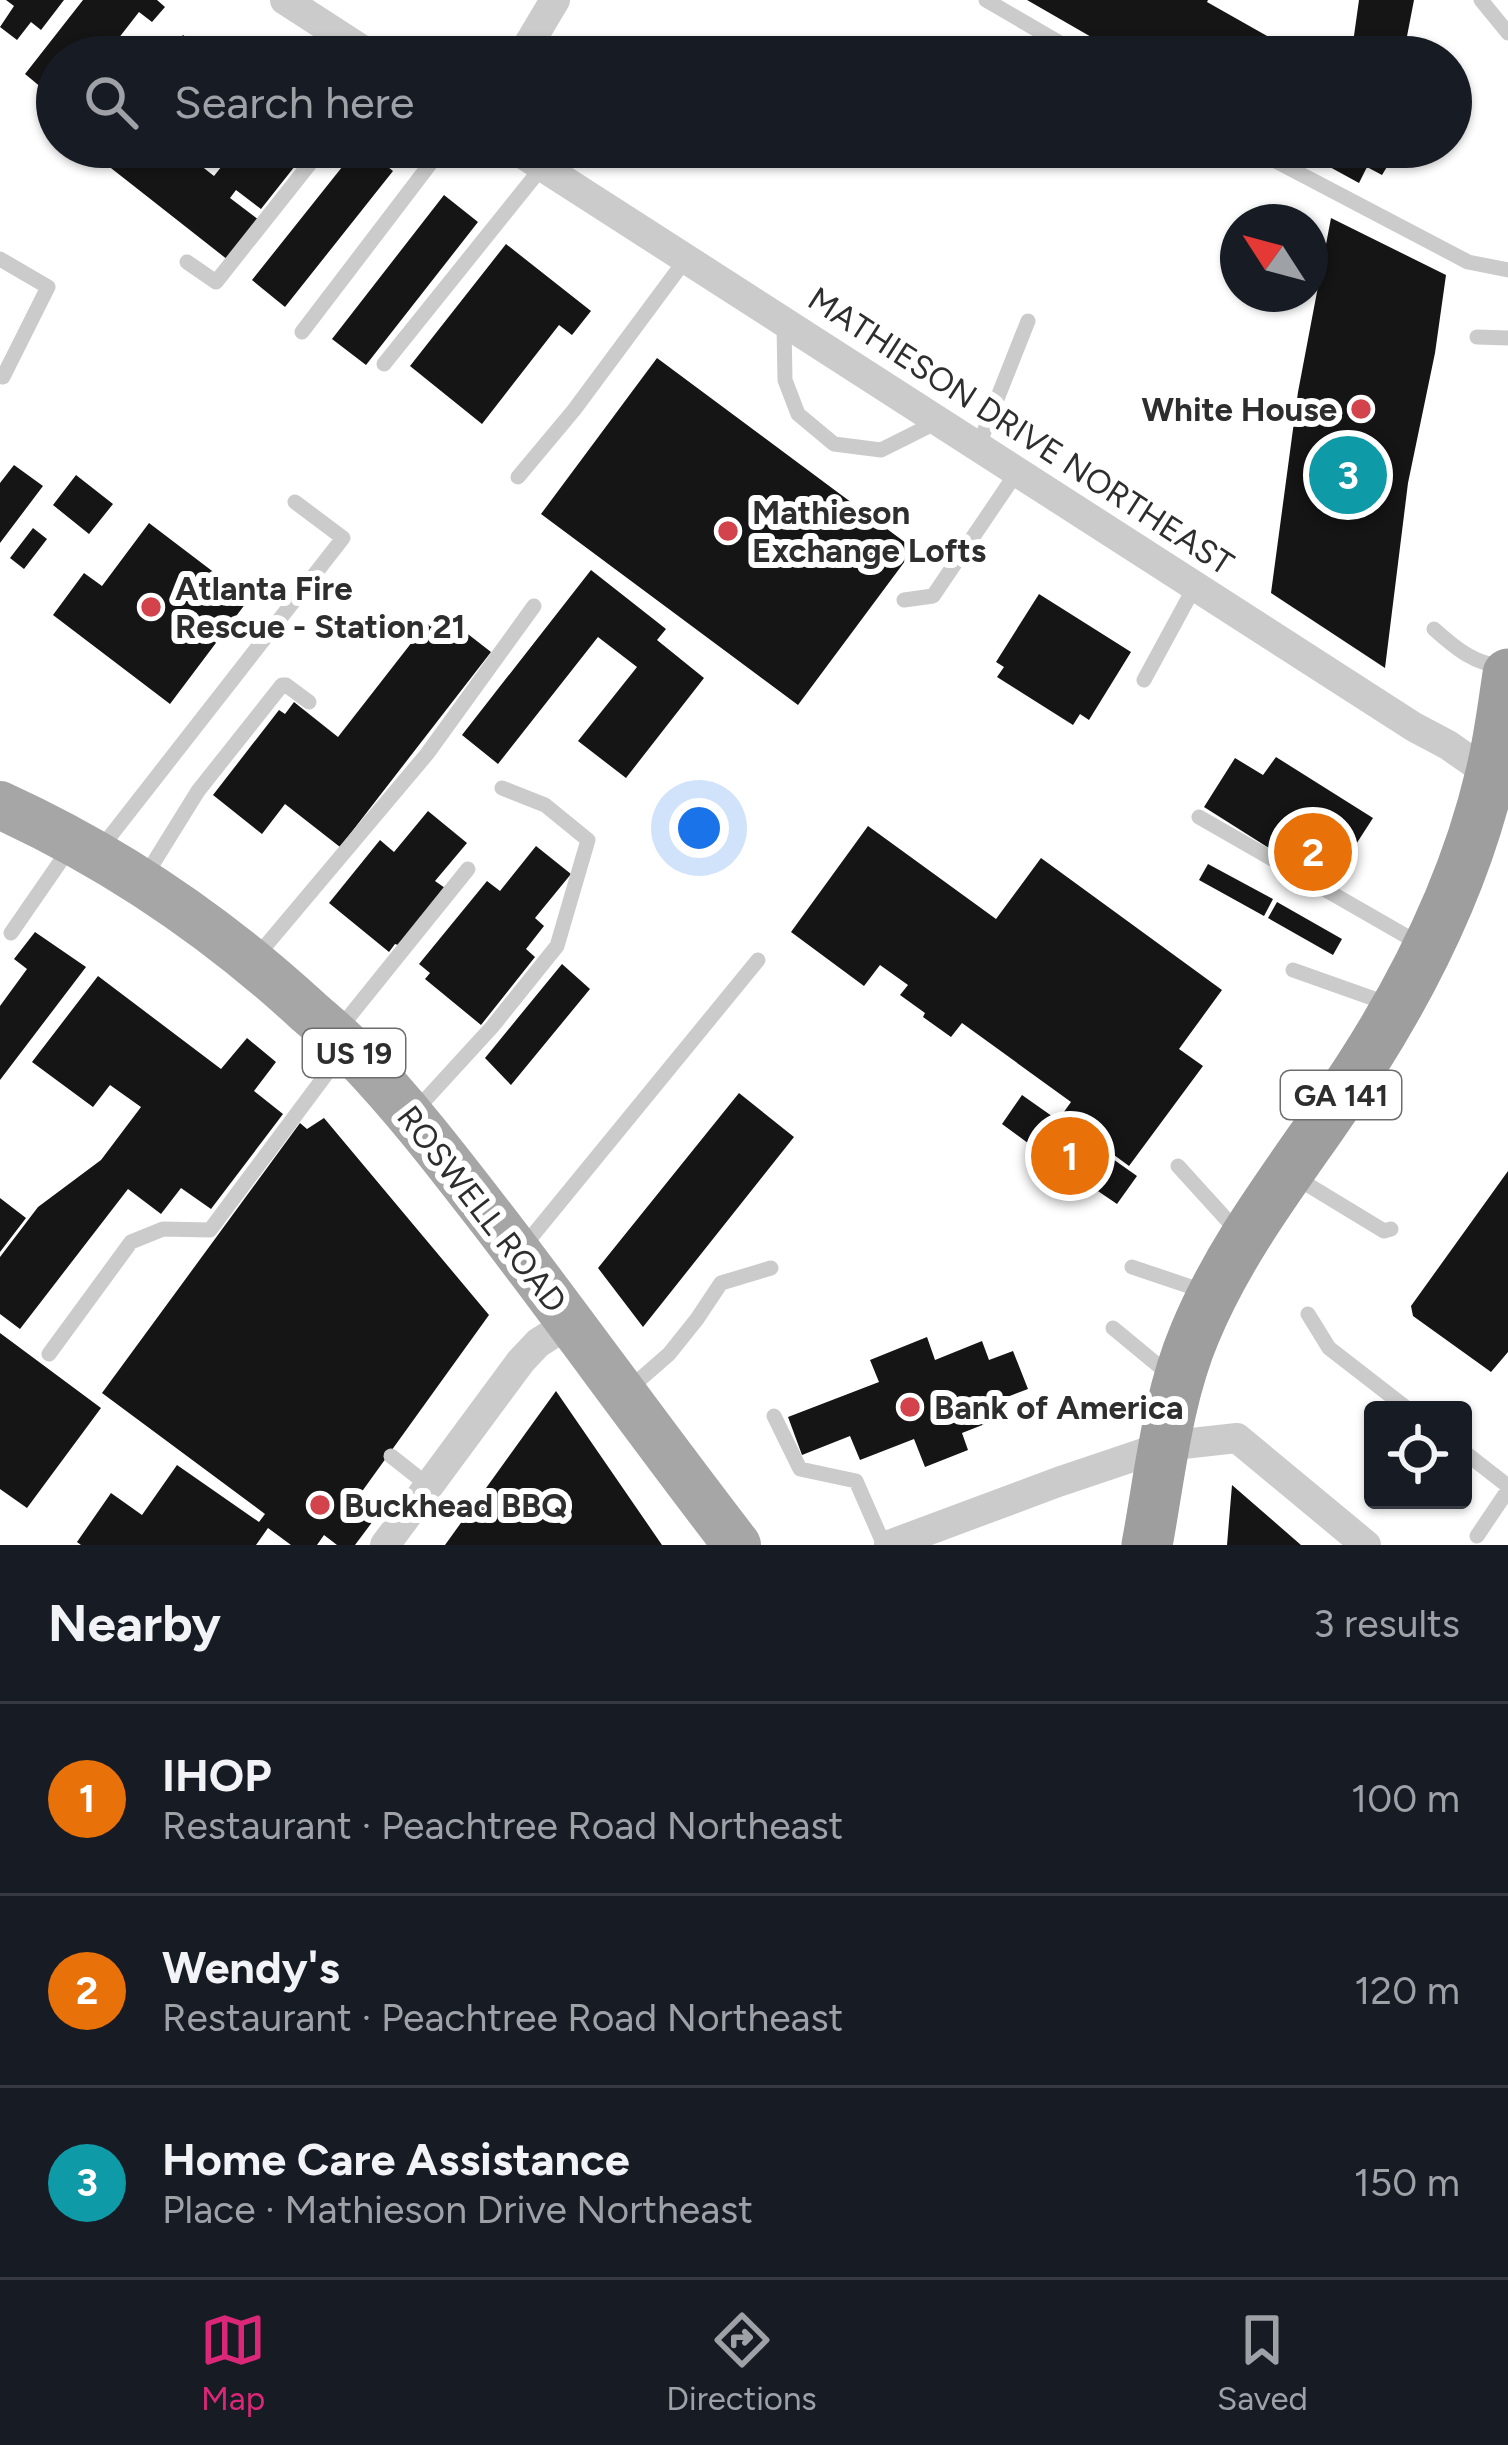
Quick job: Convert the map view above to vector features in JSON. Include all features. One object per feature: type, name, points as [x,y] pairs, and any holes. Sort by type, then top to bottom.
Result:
[{"type":"highway","name":"GA 141","points":[[1147,1545],[1177,1381],[1212,1294],[1243,1238],[1365,1059],[1456,886],[1499,780],[1508,670]]},
{"type":"main road","name":"ROSWELL ROAD","points":[[0,805],[142,880],[253,960],[340,1040],[410,1116],[518,1253],[736,1545]]},
{"type":"street","points":[[285,0],[341,36]]},
{"type":"street","points":[[534,36],[555,0]]},
{"type":"street","name":"MATHIESON DRIVE NORTHEAST","points":[[546,168],[1499,780]]},
{"type":"street","points":[[385,1545],[521,1361],[538,1343],[571,1322]]},
{"type":"street","points":[[886,1545],[1166,1446],[1237,1438],[1366,1545]]},
{"type":"lane","points":[[986,0],[1048,36]]},
{"type":"lane","points":[[1480,0],[1508,33]]},
{"type":"lane","points":[[188,262],[216,283],[306,168]]},
{"type":"lane","points":[[302,332],[427,168]]},
{"type":"lane","points":[[384,364],[541,168]]},
{"type":"lane","points":[[1290,168],[1468,262],[1508,270]]},
{"type":"lane","points":[[0,259],[47,287],[7,351],[3,377]]},
{"type":"lane","points":[[518,477],[686,259]]},
{"type":"lane","points":[[978,447],[1028,321]]},
{"type":"lane","points":[[784,322],[784,380],[798,414],[834,445],[881,450],[939,421]]},
{"type":"lane","points":[[1478,337],[1508,338]]},
{"type":"lane","points":[[904,600],[933,596],[1017,472]]},
{"type":"lane","points":[[11,933],[343,538],[296,502]]},
{"type":"lane","points":[[1144,680],[1195,586]]},
{"type":"lane","points":[[253,960],[427,754],[534,606]]},
{"type":"lane","points":[[1434,628],[1456,650],[1508,670]]},
{"type":"lane","points":[[142,880],[198,790],[283,686],[309,702]]},
{"type":"lane","points":[[410,1116],[492,1027],[557,946],[588,840],[545,805],[502,788]]},
{"type":"lane","points":[[1199,817],[1426,948]]},
{"type":"lane","points":[[49,1354],[130,1242],[163,1229],[210,1230],[340,1040],[468,869]]},
{"type":"lane","points":[[518,1253],[758,960]]},
{"type":"lane","points":[[1293,970],[1395,1006]]},
{"type":"lane","points":[[1178,1166],[1243,1238]]},
{"type":"lane","points":[[1288,1172],[1384,1231],[1391,1229]]},
{"type":"lane","points":[[1132,1267],[1212,1294]]},
{"type":"lane","points":[[623,1394],[669,1354],[721,1283],[771,1268]]},
{"type":"lane","points":[[1308,1314],[1330,1348],[1398,1401]]},
{"type":"lane","points":[[1113,1328],[1177,1381]]},
{"type":"lane","points":[[774,1416],[800,1469],[856,1481],[886,1545]]},
{"type":"lane","points":[[391,1456],[429,1486]]},
{"type":"lane","points":[[1472,1458],[1508,1488],[1477,1536]]},
{"type":"building","points":[[6,0],[64,0],[41,30],[31,22],[17,40],[0,27],[14,6]]},
{"type":"building","points":[[83,0],[157,0],[165,7],[152,22],[139,12],[120,36],[55,36]]},
{"type":"building","points":[[1027,0],[1208,0],[1267,36],[1090,36]]},
{"type":"building","points":[[1359,0],[1414,0],[1407,36],[1354,36]]},
{"type":"building","points":[[36,60],[36,83],[25,74]]},
{"type":"building","points":[[111,168],[204,168],[214,176],[220,168],[293,168],[261,209],[236,190],[230,198],[259,220],[228,260]]},
{"type":"building","points":[[341,168],[393,171],[285,307],[252,280]]},
{"type":"building","points":[[1332,168],[1366,168],[1359,183]]},
{"type":"building","points":[[444,195],[478,222],[366,365],[332,339]]},
{"type":"building","points":[[1331,218],[1446,275],[1408,483],[1385,668],[1271,593],[1313,312],[1328,312]]},
{"type":"building","points":[[506,244],[591,311],[572,335],[559,325],[482,424],[410,366]]},
{"type":"building","name":"Mathieson Exchange Lofts","points":[[657,358],[914,549],[798,705],[541,514]]},
{"type":"building","points":[[14,465],[43,486],[0,543],[0,483]]},
{"type":"building","points":[[76,475],[113,504],[89,534],[53,505]]},
{"type":"building","name":"Atlanta Fire Rescue - Station 21","points":[[149,523],[249,599],[170,704],[53,615],[84,573],[102,586]]},
{"type":"building","points":[[33,528],[47,539],[24,569],[10,558]]},
{"type":"building","points":[[591,570],[666,629],[657,640],[704,678],[626,778],[578,741],[637,667],[598,637],[498,764],[462,735]]},
{"type":"building","points":[[1039,594],[1131,652],[1089,720],[1080,714],[1073,725],[997,677],[1004,667],[996,662]]},
{"type":"building","points":[[437,610],[491,652],[340,847],[285,804],[262,834],[213,795],[279,710],[285,714],[294,702],[338,737]]},
{"type":"building","points":[[1276,757],[1373,818],[1329,886],[1204,807],[1235,758],[1263,775]]},
{"type":"building","points":[[428,811],[467,843],[435,881],[445,888],[389,952],[329,903],[380,840],[394,852]]},
{"type":"building","points":[[868,826],[996,919],[1041,858],[1222,990],[1179,1049],[1203,1066],[1129,1166],[1061,1116],[1071,1102],[962,1023],[951,1037],[923,1017],[925,1013],[900,995],[908,985],[880,965],[864,986],[791,932]]},
{"type":"building","points":[[536,846],[571,874],[535,918],[544,926],[526,949],[535,957],[481,1025],[425,979],[430,973],[419,964],[487,881],[500,891]]},
{"type":"building","points":[[1208,864],[1273,899],[1264,916],[1199,880]]},
{"type":"building","points":[[1277,902],[1342,939],[1333,955],[1268,918]]},
{"type":"building","points":[[35,932],[86,967],[0,1080],[0,1006],[27,969],[14,959]]},
{"type":"building","points":[[562,964],[590,989],[511,1085],[485,1058]]},
{"type":"building","points":[[98,976],[221,1069],[247,1038],[276,1062],[254,1091],[283,1114],[211,1209],[181,1188],[161,1214],[128,1189],[20,1329],[0,1314],[0,1257],[38,1207],[101,1160],[141,1107],[110,1085],[93,1107],[32,1062]]},
{"type":"building","points":[[739,1093],[794,1137],[643,1327],[598,1268]]},
{"type":"building","points":[[1022,1095],[1137,1176],[1117,1204],[1089,1185],[1078,1200],[1026,1163],[1036,1149],[1002,1124]]},
{"type":"building","points":[[324,1118],[489,1315],[358,1497],[379,1513],[355,1545],[337,1545],[324,1535],[317,1545],[291,1545],[268,1528],[256,1545],[81,1545],[77,1542],[111,1493],[142,1515],[177,1465],[259,1522],[265,1514],[102,1393],[300,1123],[307,1129]]},
{"type":"building","points":[[1508,1171],[1508,1352],[1491,1372],[1413,1316],[1411,1306]]},
{"type":"building","points":[[0,1198],[26,1218],[0,1252]]},
{"type":"building","points":[[0,1333],[101,1408],[27,1508],[0,1489]]},
{"type":"building","name":"Bank of America","points":[[927,1337],[935,1360],[982,1341],[989,1360],[1013,1351],[1028,1389],[1002,1399],[1008,1415],[962,1433],[968,1450],[925,1467],[914,1439],[860,1460],[850,1436],[802,1455],[788,1417],[879,1382],[870,1360]]},
{"type":"building","points":[[556,1391],[662,1545],[445,1545]]},
{"type":"building","points":[[1232,1485],[1301,1545],[1227,1545]]},
{"type":"place","name":"White House","points":[[1361,409]]},
{"type":"place","name":"Home Care Assistance","points":[[1348,475]]},
{"type":"place","name":"Mathieson Exchange Lofts","points":[[728,531]]},
{"type":"place","name":"Atlanta Fire Rescue - Station 21","points":[[151,607]]},
{"type":"place","name":"Wendy's","points":[[1313,852]]},
{"type":"place","name":"IHOP","points":[[1070,1156]]},
{"type":"place","name":"Bank of America","points":[[910,1407]]},
{"type":"place","name":"Buckhead BBQ","points":[[320,1505]]}]
